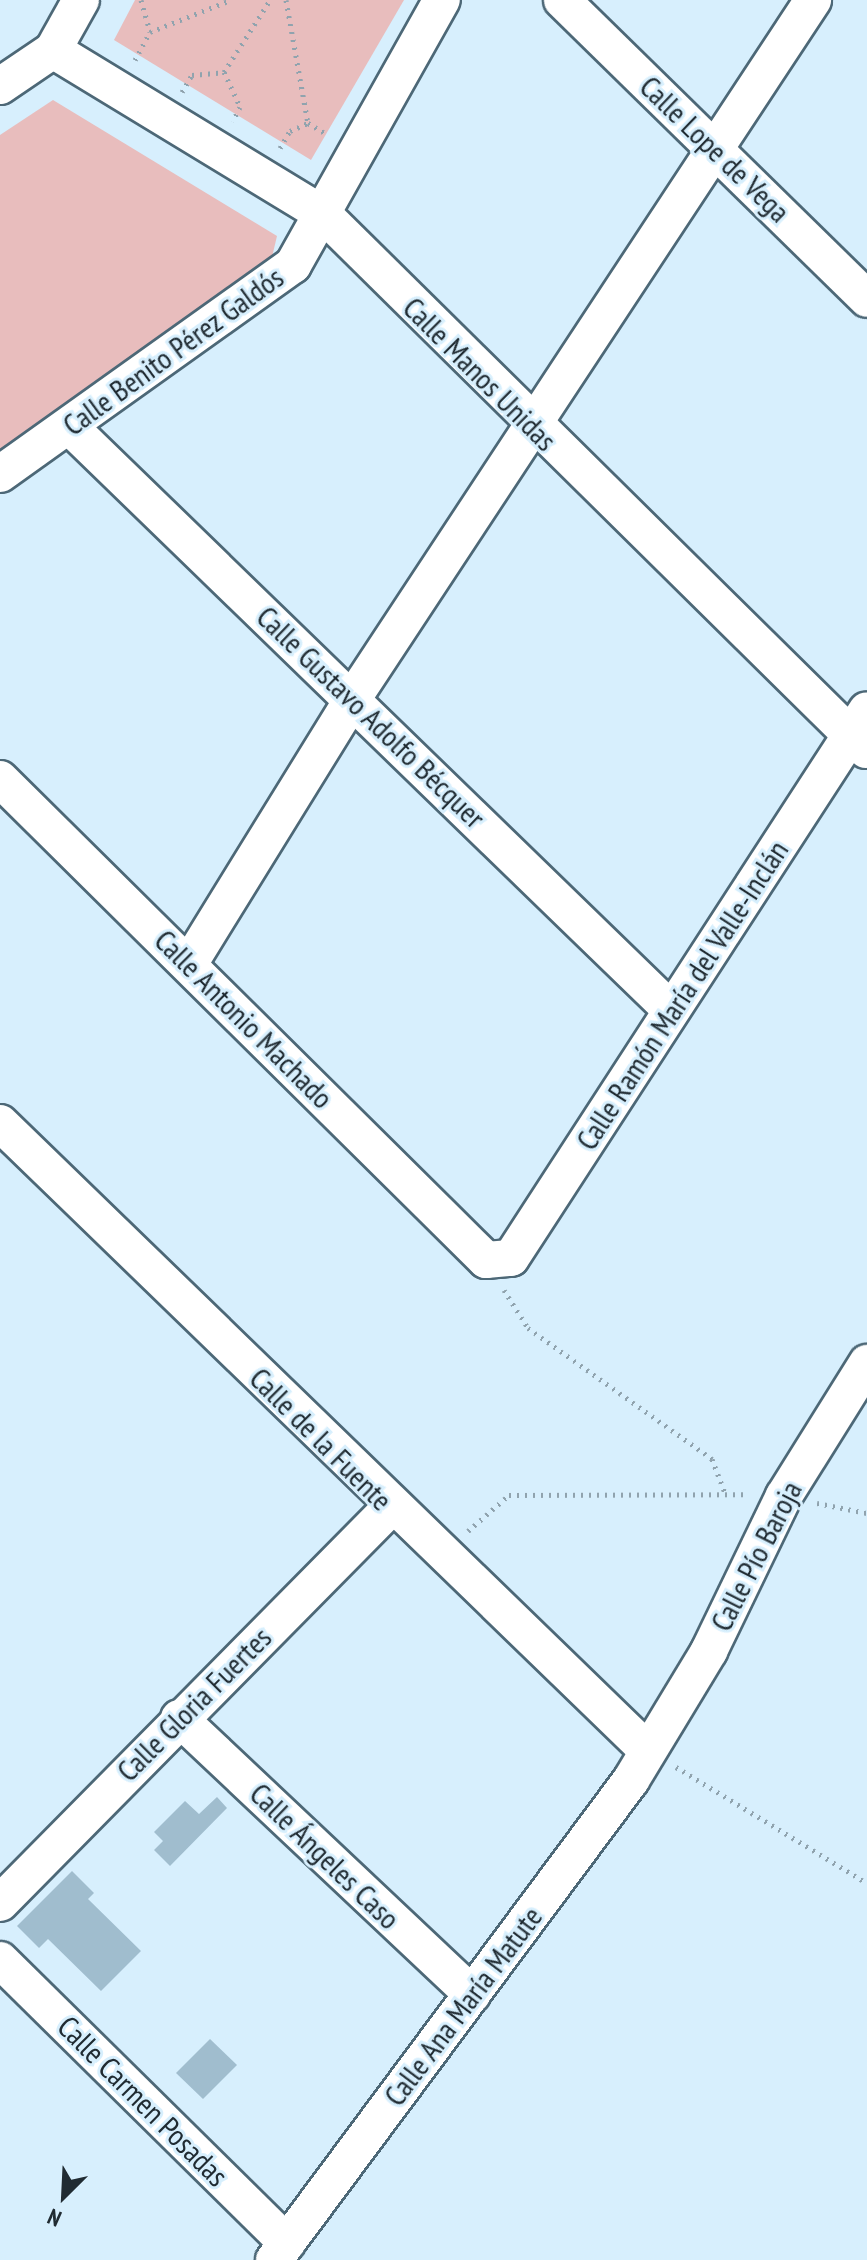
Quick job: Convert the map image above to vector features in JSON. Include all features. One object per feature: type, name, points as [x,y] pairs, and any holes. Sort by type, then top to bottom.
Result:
[{"type":"street","points":[[0,86],[53,50],[81,0]]},
{"type":"street","name":"Calle Benito Pérez Galdós","points":[[0,474],[293,265],[442,0]]},
{"type":"street","name":"Calle Lope de Vega","points":[[562,0],[867,299]]},
{"type":"street","points":[[189,964],[353,698],[813,0]]},
{"type":"street","name":"Calle Manos Unidas","points":[[53,50],[323,214],[533,429],[862,732]]},
{"type":"street","name":"Calle Gustavo Adolfo Bécquer","points":[[69,426],[353,698],[671,1010]]},
{"type":"street","name":"Calle Ramón María del Valle-Inclán","points":[[486,1260],[511,1258],[671,1010],[862,732]]},
{"type":"street","name":"Calle Antonio Machado","points":[[0,779],[486,1260]]},
{"type":"street","name":"Calle de la Fuente","points":[[0,1123],[390,1508],[647,1750]]},
{"type":"street","name":"Calle Pío Baroja","points":[[647,1750],[709,1651],[784,1496],[867,1363]]},
{"type":"street","name":"Calle Gloria Fuertes","points":[[0,1903],[179,1718],[390,1508]]},
{"type":"street","name":"Calle Ángeles Caso","points":[[179,1718],[472,1994]]},
{"type":"street","name":"Calle Ana María Matute","points":[[281,2252],[647,1750]]},
{"type":"street","name":"Calle Carmen Posadas","points":[[0,1960],[281,2252]]},
{"type":"path","points":[[141,0],[150,32],[231,0]]},
{"type":"path","points":[[224,72],[270,0]]},
{"type":"path","points":[[286,0],[308,123]]},
{"type":"path","points":[[166,119],[192,75],[224,72]]},
{"type":"path","points":[[217,150],[240,107],[224,72]]},
{"type":"path","points":[[486,1260],[528,1328],[712,1459],[725,1493]]},
{"type":"path","points":[[440,1556],[509,1495],[725,1493],[784,1496],[867,1513]]},
{"type":"path","points":[[647,1750],[867,1883]]},
{"type":"shaded area","points":[[135,0],[404,0],[311,160],[114,40]]},
{"type":"shaded area","points":[[53,100],[277,236],[269,270],[0,456],[0,135]]},
{"type":"building","points":[[217,1797],[227,1808],[170,1866],[154,1850],[163,1841],[154,1832],[185,1801],[199,1814]]},
{"type":"building","points":[[72,1871],[94,1893],[88,1899],[141,1951],[101,1991],[48,1939],[39,1948],[17,1926]]},
{"type":"building","points":[[210,2039],[237,2065],[203,2099],[176,2073]]}]
